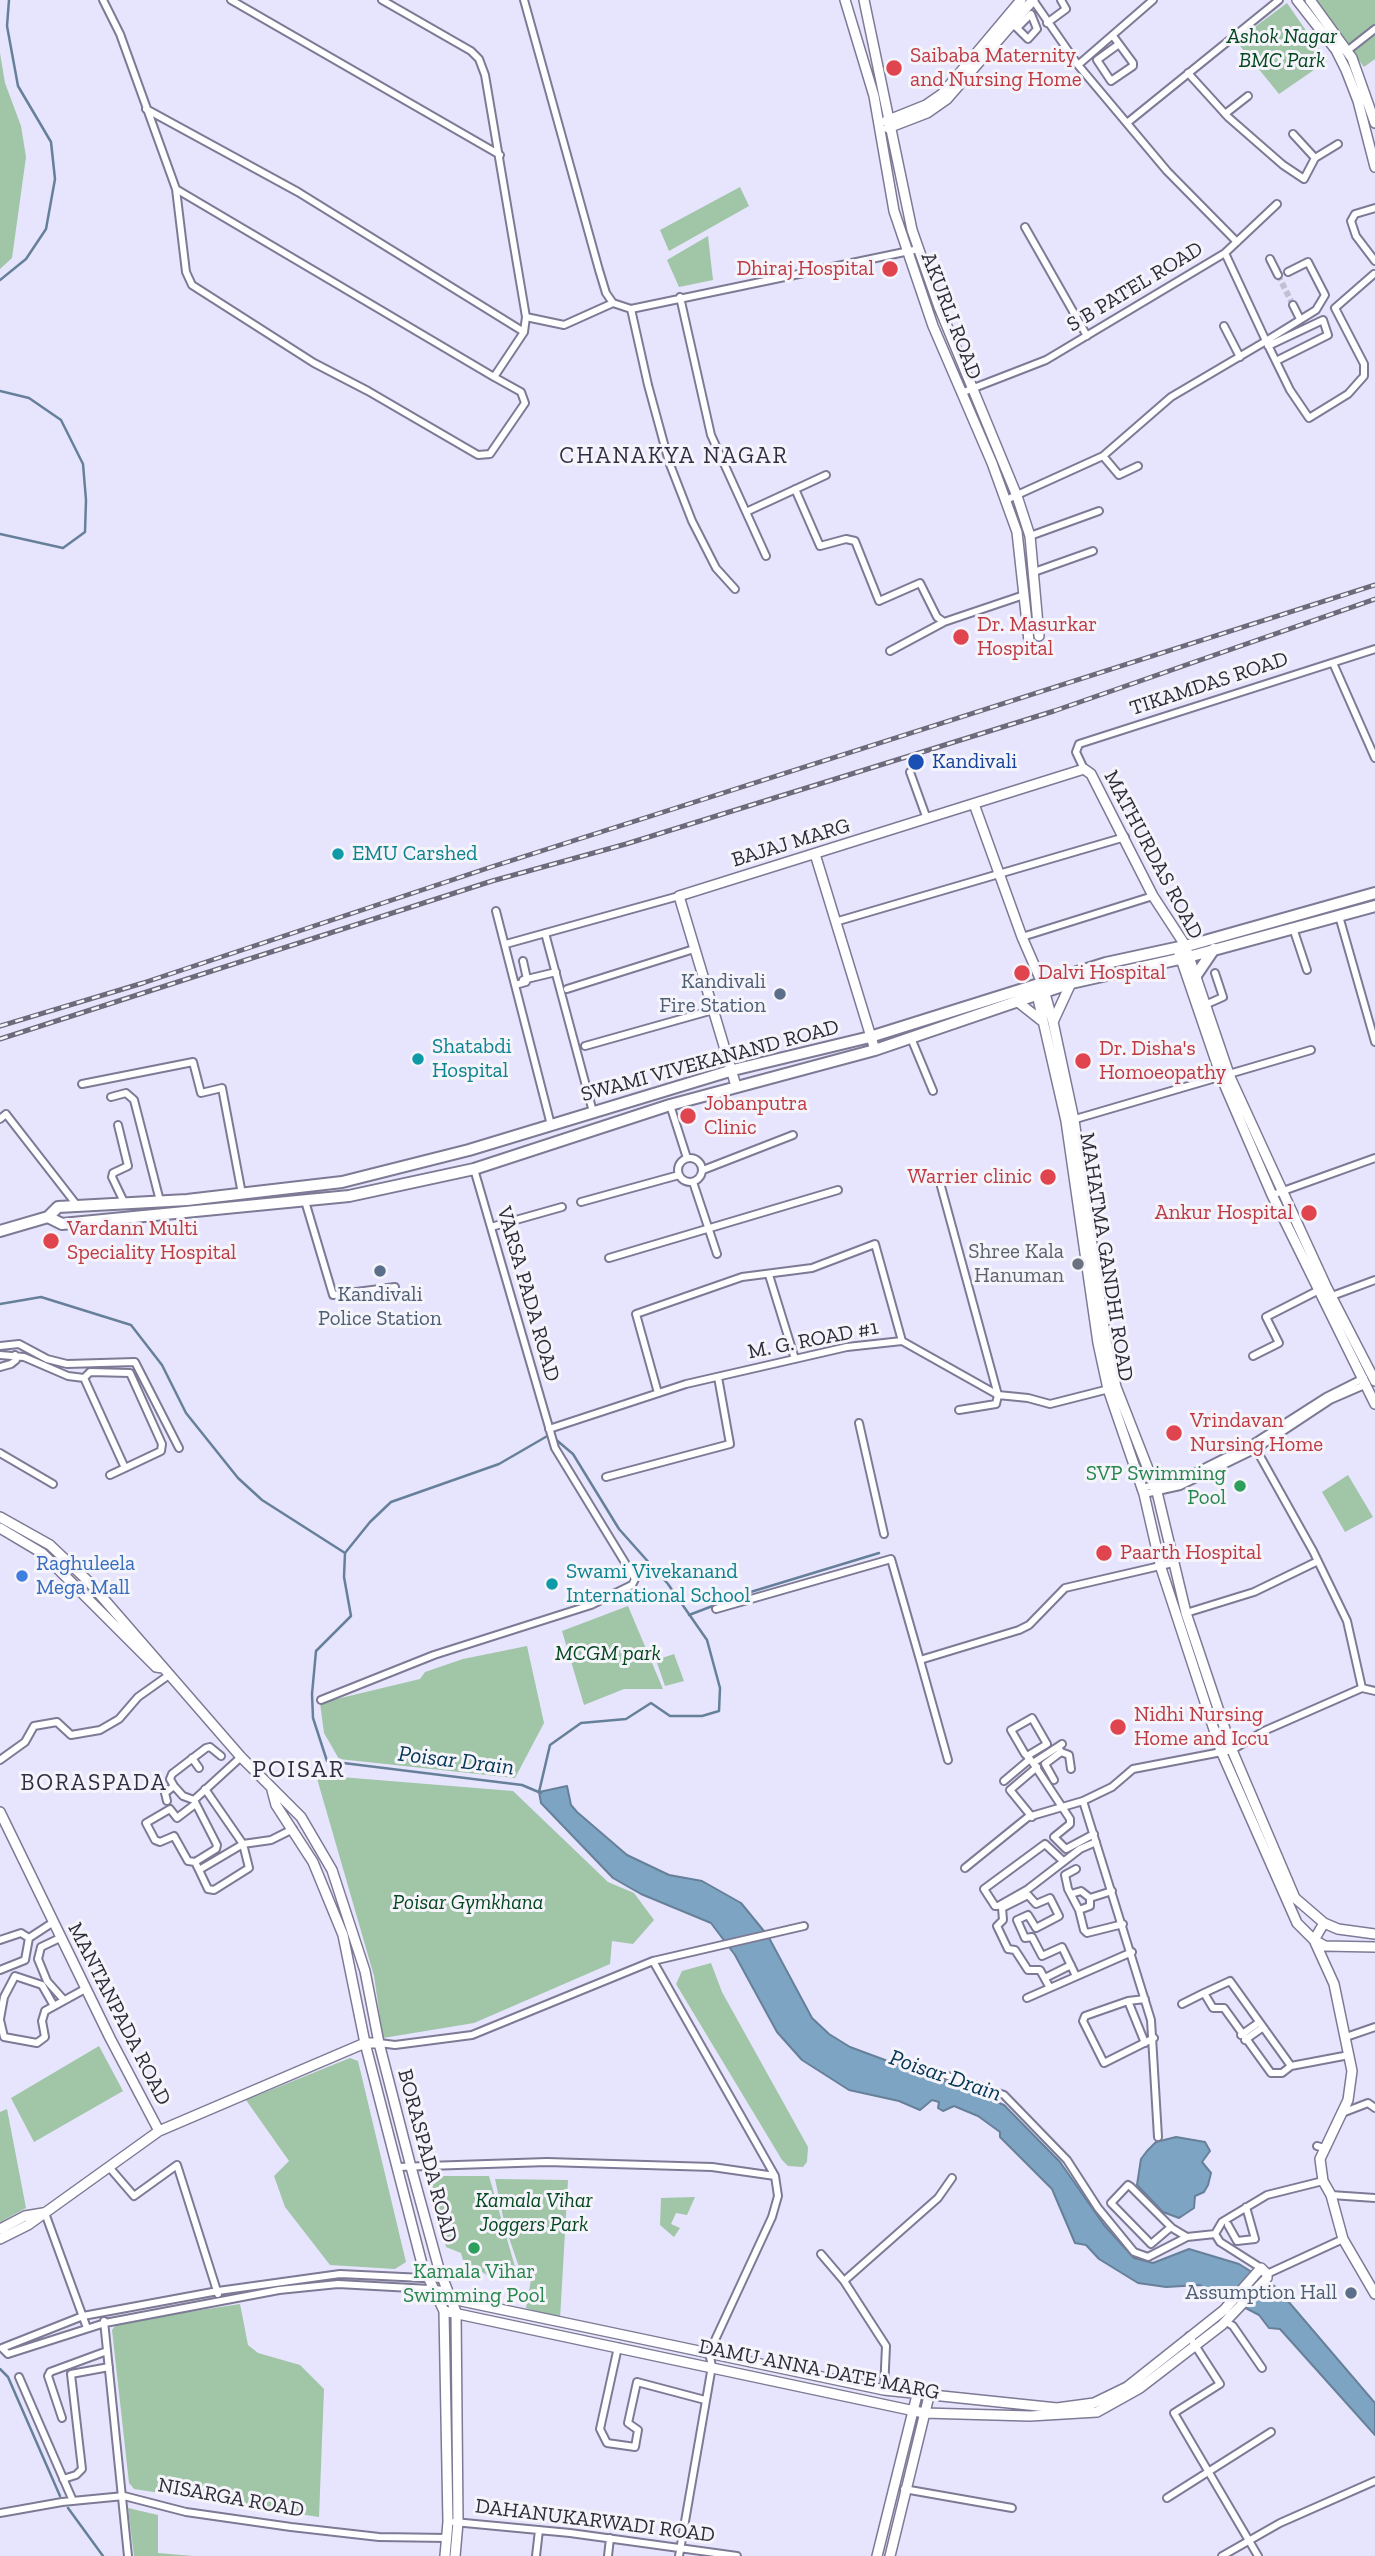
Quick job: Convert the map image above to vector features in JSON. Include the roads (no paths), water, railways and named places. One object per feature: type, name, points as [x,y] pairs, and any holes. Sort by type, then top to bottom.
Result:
[{"type":"main road","name":"SWAMI VIVEKANAND ROAD","points":[[0,1231],[48,1217],[58,1207],[242,1194],[342,1182],[551,1125],[733,1070],[870,1037],[1183,952],[1375,893]]},
{"type":"main road","name":"SWAMI VIVEKANAND ROAD","points":[[48,1217],[62,1224],[305,1201],[349,1196],[474,1169],[670,1105],[875,1050],[1018,1002],[1040,989],[1106,963],[1214,949],[1375,906]]},
{"type":"main road","points":[[1195,977],[1214,949]]},
{"type":"street","points":[[103,0],[120,34],[176,190],[186,272],[192,285],[314,363],[369,391],[478,455],[490,454],[525,403],[521,392],[176,190]]},
{"type":"street","points":[[231,0],[500,155]]},
{"type":"street","points":[[382,0],[471,51],[479,59],[500,155],[526,317],[524,332],[494,377]]},
{"type":"street","points":[[524,0],[599,270],[606,293],[613,303],[631,309],[919,248]]},
{"type":"street","name":"AKURLI ROAD","points":[[845,0],[880,127],[894,211],[933,326],[1017,496],[1030,537],[1039,636]]},
{"type":"street","name":"AKURLI ROAD","points":[[864,0],[906,202],[919,248],[1021,548],[1030,641]]},
{"type":"street","points":[[953,86],[1021,0]]},
{"type":"street","points":[[880,127],[927,113],[1014,26],[1033,0],[1078,65],[1167,171],[1237,242]]},
{"type":"street","points":[[1036,24],[1066,9],[1061,0]]},
{"type":"street","points":[[1078,65],[1153,0]]},
{"type":"street","points":[[1127,123],[1279,0]]},
{"type":"street","points":[[1297,0],[1336,50],[1346,70],[1358,101],[1374,161]]},
{"type":"street","points":[[1310,0],[1347,51],[1375,123]]},
{"type":"street","points":[[1031,15],[1036,24],[1036,33],[1031,40],[1014,26],[1031,15]]},
{"type":"street","points":[[1347,51],[1375,29]]},
{"type":"street","points":[[1113,36],[1119,44],[1133,66],[1111,81],[1097,60],[1119,44]]},
{"type":"street","points":[[1188,73],[1225,114],[1283,165],[1304,179],[1315,158],[1338,144]]},
{"type":"street","points":[[1225,114],[1248,96]]},
{"type":"street","points":[[146,109],[298,192],[524,332]]},
{"type":"street","points":[[1293,134],[1315,158]]},
{"type":"street","points":[[1225,253],[1277,204]]},
{"type":"street","points":[[1375,208],[1355,214],[1351,221],[1356,236],[1375,261]]},
{"type":"street","points":[[1025,227],[1087,336]]},
{"type":"street","name":"S B PATEL ROAD","points":[[966,391],[1046,360],[1225,253],[1267,344],[1309,418],[1348,394],[1364,376],[1364,365],[1335,308],[1374,274]]},
{"type":"street","points":[[1267,344],[1321,305],[1325,295],[1308,262],[1282,275],[1270,259]]},
{"type":"street","points":[[680,297],[711,435],[766,556]]},
{"type":"street","points":[[526,317],[564,325],[613,303]]},
{"type":"street","points":[[1293,305],[1300,319]]},
{"type":"street","points":[[631,309],[669,462],[692,521],[716,568],[736,589]]},
{"type":"street","points":[[1006,500],[1103,456],[1171,397],[1240,357],[1323,320],[1328,335],[1276,361]]},
{"type":"street","points":[[1224,326],[1240,357]]},
{"type":"street","points":[[1286,337],[1294,352]]},
{"type":"street","points":[[1103,456],[1119,475],[1138,466]]},
{"type":"street","points":[[746,512],[826,475]]},
{"type":"street","points":[[795,489],[820,546],[846,539],[855,541],[879,601],[920,583],[937,617],[944,622]]},
{"type":"street","points":[[1030,537],[1100,511]]},
{"type":"street","points":[[1034,572],[1093,551]]},
{"type":"street","points":[[890,651],[944,622],[1024,595]]},
{"type":"street","name":"TIKAMDAS ROAD","points":[[1084,769],[1076,752],[1079,744],[1375,649]]},
{"type":"street","points":[[1333,663],[1375,758]]},
{"type":"street","name":"BAJAJ MARG","points":[[506,944],[679,896],[1084,769]]},
{"type":"street","name":"MATHURDAS ROAD","points":[[1084,769],[1091,774],[1153,896],[1177,934],[1205,1005],[1226,1078],[1282,1191],[1322,1288],[1332,1296],[1374,1378]]},
{"type":"street","points":[[910,772],[927,819]]},
{"type":"street","name":"MAHATMA GANDHI ROAD","points":[[974,804],[1040,989],[1070,1120],[1112,1388],[1161,1567],[1221,1751],[1297,1923],[1314,1941],[1334,1984],[1349,2055],[1350,2090],[1342,2113],[1320,2147],[1323,2181]]},
{"type":"street","points":[[835,922],[1125,837]]},
{"type":"street","points":[[815,854],[875,1050]]},
{"type":"street","points":[[679,896],[736,1086]]},
{"type":"street","points":[[1022,937],[1153,896]]},
{"type":"street","points":[[496,911],[551,1125]]},
{"type":"street","points":[[1339,916],[1375,1042]]},
{"type":"street","points":[[1293,928],[1307,970]]},
{"type":"street","points":[[545,933],[593,1112]]},
{"type":"street","points":[[567,989],[694,950]]},
{"type":"street","points":[[1183,952],[1226,1078],[1272,1195],[1322,1288],[1375,1404]]},
{"type":"street","points":[[523,961],[527,979]]},
{"type":"street","points":[[514,983],[556,972]]},
{"type":"street","points":[[1205,1005],[1223,997],[1215,974]]},
{"type":"street","points":[[1018,1002],[1048,1022],[1071,983]]},
{"type":"street","points":[[585,1046],[713,1010]]},
{"type":"street","points":[[911,1038],[933,1091]]},
{"type":"street","points":[[1070,1120],[1226,1078],[1311,1050]]},
{"type":"street","points":[[82,1084],[193,1062],[201,1093],[222,1088],[242,1194]]},
{"type":"street","points":[[111,1097],[126,1093],[134,1100],[160,1201]]},
{"type":"street","points":[[670,1105],[687,1158]]},
{"type":"street","points":[[0,1106],[3,1117],[76,1205]]},
{"type":"street","points":[[118,1125],[128,1166],[111,1177],[124,1202]]},
{"type":"street","points":[[679,1175],[685,1181],[693,1182],[700,1178],[703,1170],[793,1135]]},
{"type":"street","points":[[687,1158],[697,1160],[703,1170]]},
{"type":"street","points":[[679,1175],[680,1164],[687,1158]]},
{"type":"street","points":[[1272,1195],[1375,1158]]},
{"type":"street","name":"VARSA PADA ROAD","points":[[321,1700],[434,1654],[591,1605],[632,1585],[635,1579],[555,1448],[474,1169]]},
{"type":"street","points":[[581,1202],[679,1175]]},
{"type":"street","points":[[939,1180],[998,1395],[996,1404],[959,1410]]},
{"type":"street","points":[[693,1182],[717,1254]]},
{"type":"street","points":[[610,1258],[838,1190]]},
{"type":"street","points":[[305,1201],[333,1295],[395,1287]]},
{"type":"street","points":[[491,1227],[562,1207]]},
{"type":"street","points":[[658,1393],[636,1314],[742,1278],[812,1268],[875,1244],[902,1340]]},
{"type":"street","points":[[769,1275],[795,1359]]},
{"type":"street","points":[[1332,1296],[1375,1280]]},
{"type":"street","points":[[1253,1356],[1279,1343],[1266,1317],[1322,1288]]},
{"type":"street","name":"M. G. ROAD #1","points":[[549,1429],[658,1393],[718,1377],[848,1347],[902,1340],[998,1395],[1028,1398],[1050,1404],[1112,1388]]},
{"type":"street","points":[[0,1346],[19,1344],[47,1359],[67,1364],[135,1362],[178,1448]]},
{"type":"street","points":[[0,1355],[15,1355],[68,1376],[84,1378]]},
{"type":"street","points":[[0,1367],[16,1360],[15,1355]]},
{"type":"street","points":[[84,1378],[90,1372],[130,1373],[162,1444],[161,1451],[110,1475]]},
{"type":"street","points":[[606,1477],[730,1444],[718,1377]]},
{"type":"street","points":[[84,1378],[125,1468]]},
{"type":"street","points":[[1142,1491],[1180,1480],[1254,1443],[1326,1397],[1374,1378]]},
{"type":"street","points":[[1156,1488],[1180,1486],[1256,1448],[1363,1382]]},
{"type":"street","name":"MAHATMA GANDHI ROAD","points":[[1112,1388],[1156,1488],[1186,1613],[1233,1750],[1295,1898],[1324,1923],[1338,1929],[1375,1934]]},
{"type":"street","points":[[859,1423],[884,1534]]},
{"type":"street","points":[[1256,1448],[1318,1561],[1347,1621],[1362,1688]]},
{"type":"street","points":[[0,1453],[53,1484]]},
{"type":"street","name":"BORASPADA ROAD","points":[[0,1517],[60,1554],[121,1616],[241,1757],[301,1817],[328,1860],[365,1970],[379,2043],[411,2167],[456,2312],[458,2522],[455,2556]]},
{"type":"street","name":"BORASPADA ROAD","points":[[0,1528],[42,1553],[156,1667],[166,1672]]},
{"type":"street","points":[[716,1609],[891,1559],[948,1760]]},
{"type":"street","points":[[1186,1613],[1254,1592],[1318,1561]]},
{"type":"street","points":[[920,1660],[1029,1625],[1065,1588],[1173,1563]]},
{"type":"street","points":[[0,1760],[25,1742],[34,1726],[57,1722],[71,1735],[100,1730],[119,1718],[166,1672]]},
{"type":"street","points":[[965,1868],[1032,1817],[1083,1801],[1112,1787],[1133,1769],[1233,1750],[1264,1731],[1362,1688],[1375,1691]]},
{"type":"street","points":[[1032,1817],[1010,1790],[1032,1762],[1047,1744],[1032,1718],[1011,1730],[1032,1762],[1064,1806],[1071,1822],[1054,1837],[1063,1849],[1095,1838]]},
{"type":"street","points":[[221,1756],[210,1747],[172,1774],[170,1779],[183,1796],[194,1803],[217,1845],[216,1849],[195,1862],[188,1861],[174,1836],[160,1842],[146,1823],[170,1809],[177,1818],[194,1803],[205,1789],[241,1757]]},
{"type":"street","points":[[1004,1781],[1032,1762],[1060,1748]]},
{"type":"street","points":[[1060,1748],[1069,1755],[1071,1769]]},
{"type":"street","points":[[1054,1780],[1045,1764],[1060,1748]]},
{"type":"street","points":[[192,1758],[199,1768]]},
{"type":"street","points":[[167,1801],[165,1793],[174,1786]]},
{"type":"street","points":[[195,1862],[208,1889],[214,1890],[249,1868],[243,1844],[205,1789]]},
{"type":"street","name":"BORASPADA ROAD","points":[[272,1790],[276,1805],[315,1866],[343,1935],[365,2043],[422,2264],[444,2311],[448,2522],[445,2556]]},
{"type":"street","points":[[1083,1801],[1132,1952],[1154,2038],[1158,2137]]},
{"type":"street","name":"MANTANPADA ROAD","points":[[0,1812],[53,1925],[159,2131],[365,2043],[379,2043]]},
{"type":"street","points":[[198,1870],[243,1844],[271,1840],[293,1829]]},
{"type":"street","points":[[1063,1861],[1045,1844],[984,1889],[998,1906],[1028,1889],[1095,1838]]},
{"type":"street","points":[[315,1866],[328,1860]]},
{"type":"street","points":[[1076,1869],[1065,1875],[1087,1933],[1123,1924]]},
{"type":"street","points":[[1071,1894],[1081,1891],[1090,1898]]},
{"type":"street","points":[[1090,1898],[1112,1891]]},
{"type":"street","points":[[1050,1988],[1040,1970],[1025,1968],[1015,1950],[1006,1947],[997,1926],[1003,1920],[1002,1908],[1028,1895],[1036,1904],[1050,1898],[1058,1918],[1036,1928],[1028,1915],[1017,1921],[1025,1938],[1032,1937],[1042,1956],[1062,1947],[1076,1976]]},
{"type":"street","points":[[1079,1910],[1090,1906],[1090,1898]]},
{"type":"street","points":[[1324,1923],[1314,1941],[1325,1946],[1375,1947]]},
{"type":"street","points":[[0,1940],[21,1933],[32,1936],[53,1925]]},
{"type":"street","points":[[379,2043],[395,2045],[472,2035],[653,1961],[804,1926]]},
{"type":"street","points":[[0,1970],[25,1960],[32,1936]]},
{"type":"street","points":[[60,1938],[41,1947],[38,1959],[47,1981],[63,1999]]},
{"type":"street","points":[[1027,1998],[1132,1952]]},
{"type":"street","points":[[653,1961],[775,2176],[778,2196],[772,2217],[709,2353],[712,2366],[679,2556]]},
{"type":"street","points":[[1045,1979],[1071,1965]]},
{"type":"street","points":[[54,2006],[42,1985],[15,1976],[10,1980],[0,2020],[5,2037],[37,2043],[45,2037],[42,2016],[63,1999],[85,1989]]},
{"type":"street","points":[[1182,2004],[1230,1981],[1291,2066]]},
{"type":"street","points":[[1205,1993],[1213,2008],[1224,2008],[1243,2038],[1271,2073],[1282,2073],[1291,2066],[1349,2055]]},
{"type":"street","points":[[1145,1999],[1128,2000],[1085,2016],[1083,2021],[1104,2063],[1154,2038]]},
{"type":"street","points":[[1128,2000],[1145,2043]]},
{"type":"street","points":[[1243,2038],[1260,2026]]},
{"type":"street","points":[[1346,2037],[1375,2026]]},
{"type":"street","points":[[933,2071],[1004,2095],[1067,2160],[1098,2208],[1134,2252],[1148,2257],[1187,2237],[1215,2233],[1267,2194],[1323,2181],[1331,2195],[1343,2239],[1375,2294]]},
{"type":"street","points":[[1342,2113],[1368,2103],[1375,2108]]},
{"type":"street","points":[[0,2239],[45,2213],[159,2131]]},
{"type":"street","points":[[397,2167],[547,2162],[712,2167],[775,2176]]},
{"type":"street","points":[[109,2167],[134,2196],[177,2165],[220,2300]]},
{"type":"street","points":[[844,2281],[938,2198],[952,2178]]},
{"type":"street","points":[[1171,2227],[1151,2244],[1111,2203],[1128,2185],[1171,2227],[1187,2237]]},
{"type":"street","points":[[1331,2195],[1375,2198]]},
{"type":"street","points":[[1215,2233],[1222,2222],[1247,2209]]},
{"type":"street","points":[[1228,2225],[1237,2241],[1255,2239],[1247,2209]]},
{"type":"street","points":[[0,2229],[25,2216],[45,2213]]},
{"type":"street","points":[[45,2213],[87,2328]]},
{"type":"street","points":[[1215,2233],[1220,2242],[1263,2273],[1343,2239]]},
{"type":"street","points":[[821,2254],[844,2281],[886,2346],[884,2390]]},
{"type":"street","name":"DAMU ANNA DATE MARG","points":[[444,2311],[925,2413],[1030,2416],[1097,2412],[1140,2388],[1227,2316],[1263,2273]]},
{"type":"street","points":[[436,2295],[375,2281],[340,2274],[310,2277],[83,2316],[2,2348],[8,2354],[105,2323],[263,2292],[375,2281],[444,2279]]},
{"type":"street","points":[[310,2277],[312,2286]]},
{"type":"street","points":[[261,2284],[263,2292]]},
{"type":"street","name":"DAMU ANNA DATE MARG","points":[[436,2295],[450,2295],[565,2323],[884,2390],[1056,2408],[1094,2403],[1127,2387],[1189,2336],[1227,2316]]},
{"type":"street","points":[[102,2313],[124,2496],[128,2556]]},
{"type":"street","points":[[1227,2316],[1262,2368]]},
{"type":"street","points":[[563,2335],[565,2323]]},
{"type":"street","points":[[1189,2336],[1220,2384],[1174,2413],[1258,2556]]},
{"type":"street","points":[[618,2347],[600,2429],[607,2443],[635,2446],[638,2430],[628,2423],[637,2382],[705,2400]]},
{"type":"street","points":[[62,2417],[48,2376],[50,2372],[107,2351]]},
{"type":"street","points":[[63,2479],[76,2475],[82,2469],[71,2374],[110,2367]]},
{"type":"street","points":[[19,2377],[73,2501]]},
{"type":"street","points":[[877,2556],[916,2395]]},
{"type":"street","points":[[890,2556],[929,2396]]},
{"type":"street","points":[[1167,2498],[1271,2432]]},
{"type":"street","points":[[1222,2556],[1248,2539],[1375,2481]]},
{"type":"street","points":[[904,2490],[1012,2508]]},
{"type":"street","name":"NISARGA ROAD","points":[[0,2513],[124,2496],[186,2512],[291,2527],[379,2537],[457,2538]]},
{"type":"street","name":"DAHANUKARWADI ROAD","points":[[448,2522],[680,2546],[737,2556]]},
{"type":"street","points":[[536,2556],[539,2530]]},
{"type":"street","points":[[608,2556],[610,2538]]},
{"type":"water","points":[[567,1786],[571,1805],[577,1812],[627,1855],[669,1875],[702,1881],[741,1903],[768,1936],[812,2018],[829,2034],[850,2047],[885,2060],[926,2069],[932,2076],[1004,2105],[1060,2162],[1104,2225],[1134,2258],[1153,2263],[1189,2249],[1239,2264],[1276,2287],[1375,2403],[1375,2435],[1280,2329],[1269,2328],[1259,2315],[1223,2296],[1219,2299],[1200,2285],[1166,2287],[1138,2283],[1099,2259],[1086,2245],[1075,2243],[1052,2189],[1000,2137],[1000,2132],[978,2116],[954,2106],[943,2111],[938,2108],[939,2102],[932,2100],[920,2110],[899,2101],[849,2090],[802,2060],[777,2032],[735,1955],[711,1923],[641,1894],[613,1878],[541,1803],[539,1792]]},
{"type":"water","points":[[1176,2137],[1205,2142],[1210,2151],[1202,2162],[1211,2173],[1204,2192],[1195,2196],[1194,2208],[1179,2218],[1163,2212],[1137,2185],[1141,2159],[1147,2151],[1156,2142]]},
{"type":"waterway","points":[[0,280],[26,259],[46,229],[55,179],[51,142],[18,86],[7,26],[9,0]]},
{"type":"waterway","name":"Poisar Drain","points":[[0,391],[29,398],[61,420],[83,464],[86,500],[85,532],[63,548],[0,534]]},
{"type":"waterway","name":"Poisar Drain","points":[[0,1304],[41,1297],[131,1325],[162,1365],[186,1413],[238,1478],[262,1500],[345,1553],[344,1577],[351,1616],[316,1651],[312,1694],[313,1718],[327,1761],[522,1785],[541,1793]]},
{"type":"waterway","points":[[345,1553],[370,1522],[391,1502],[499,1464],[549,1435]]},
{"type":"waterway","points":[[539,1792],[550,1745],[581,1723],[626,1719],[651,1703],[670,1716],[702,1716],[719,1711],[720,1688],[707,1640],[668,1584],[619,1529],[573,1454],[554,1438]]},
{"type":"waterway","points":[[689,1615],[744,1594],[879,1553]]},
{"type":"waterway","points":[[0,2369],[8,2377],[60,2496]]},
{"type":"waterway","points":[[68,2508],[103,2556]]},
{"type":"tunnel","points":[[1278,275],[1293,305]]},
{"type":"railway","points":[[0,1026],[143,983],[488,868],[1375,585]]},
{"type":"railway","points":[[0,1039],[492,881],[626,844],[1054,711],[1375,599]]},
{"type":"place","name":"Saibaba Maternity and Nursing Home","points":[[894,68]]},
{"type":"place","name":"Dhiraj Hospital","points":[[890,269]]},
{"type":"place","name":"Dr. Masurkar Hospital","points":[[961,637]]},
{"type":"place","name":"Kandivali","points":[[916,762]]},
{"type":"place","name":"EMU Carshed","points":[[338,854]]},
{"type":"place","name":"Dalvi Hospital","points":[[1022,973]]},
{"type":"place","name":"Kandivali Fire Station","points":[[780,994]]},
{"type":"place","name":"Shatabdi Hospital","points":[[418,1059]]},
{"type":"place","name":"Dr. Disha's Homoeopathy","points":[[1083,1061]]},
{"type":"place","name":"Jobanputra Clinic","points":[[688,1116]]},
{"type":"place","name":"Warrier clinic","points":[[1048,1177]]},
{"type":"place","name":"Ankur Hospital","points":[[1309,1213]]},
{"type":"place","name":"Vardann Multi Speciality Hospital","points":[[51,1241]]},
{"type":"place","name":"Shree Kala Hanuman","points":[[1078,1264]]},
{"type":"place","name":"Kandivali Police Station","points":[[380,1271]]},
{"type":"place","name":"Vrindavan Nursing Home","points":[[1174,1433]]},
{"type":"place","name":"SVP Swimming Pool","points":[[1240,1486]]},
{"type":"place","name":"Paarth Hospital","points":[[1104,1553]]},
{"type":"place","name":"Raghuleela Mega Mall","points":[[22,1576]]},
{"type":"place","name":"Swami Vivekanand International School","points":[[552,1584]]},
{"type":"place","name":"Nidhi Nursing Home and Iccu","points":[[1118,1727]]},
{"type":"place","name":"Kamala Vihar Swimming Pool","points":[[474,2248]]},
{"type":"place","name":"Assumption Hall","points":[[1351,2293]]},
{"type":"district","name":"CHANAKYA NAGAR","points":[[674,456]]},
{"type":"district","name":"POISAR","points":[[299,1770]]},
{"type":"district","name":"BORASPADA","points":[[94,1783]]},
{"type":"park label","name":"Ashok Nagar BMC Park","points":[[1282,49]]},
{"type":"park label","name":"MCGM park","points":[[608,1654]]},
{"type":"park label","name":"Poisar Gymkhana","points":[[468,1903]]},
{"type":"park label","name":"Kamala Vihar Joggers Park","points":[[534,2213]]}]
